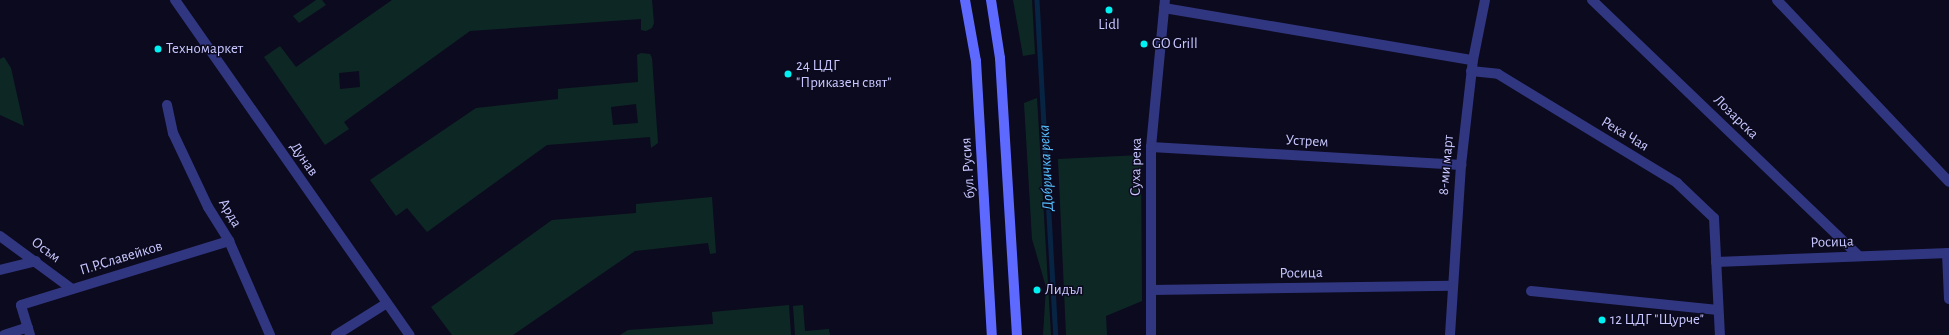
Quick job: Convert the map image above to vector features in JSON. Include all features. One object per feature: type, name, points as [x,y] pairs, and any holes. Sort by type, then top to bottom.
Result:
[{"type":"main road","name":"бул. Русия","points":[[965,0],[976,61],[992,335]]},
{"type":"main road","points":[[991,0],[1000,58],[1017,335]]},
{"type":"street","name":"Дунав","points":[[175,0],[410,335]]},
{"type":"street","name":"8-ми март","points":[[1450,335],[1461,165],[1471,71],[1486,0]]},
{"type":"street","name":"Лозарска","points":[[1592,0],[1859,256]]},
{"type":"street","points":[[1777,0],[1949,182]]},
{"type":"street","points":[[1164,4],[1473,60]]},
{"type":"street","name":"Суха река","points":[[1151,335],[1151,147],[1164,4]]},
{"type":"street","name":"Река Чая","points":[[1471,71],[1498,74],[1677,183],[1714,218],[1720,335]]},
{"type":"street","name":"Арда","points":[[167,105],[173,133],[208,207],[229,241],[270,335]]},
{"type":"street","name":"Устрем","points":[[1151,147],[1461,165]]},
{"type":"street","name":"Осъм","points":[[0,236],[36,261],[72,289]]},
{"type":"street","name":"П.Р.Славейков","points":[[29,331],[20,304],[229,241]]},
{"type":"street","points":[[1948,253],[1949,299]]},
{"type":"street","name":"Росица","points":[[1716,262],[1948,253]]},
{"type":"street","points":[[0,270],[36,261]]},
{"type":"street","name":"Росица","points":[[1150,290],[1452,286]]},
{"type":"street","points":[[1531,291],[1718,310]]},
{"type":"street","points":[[336,335],[387,304]]},
{"type":"street","points":[[4,335],[29,331]]},
{"type":"green space","points":[[316,0],[322,0],[326,5],[299,23],[293,16]]},
{"type":"green space","points":[[392,0],[652,0],[654,23],[652,28],[646,31],[641,30],[641,19],[470,31],[344,122],[349,129],[325,145],[264,57],[280,46],[296,67]],"holes":[[[359,71],[360,87],[340,89],[339,73]]]},
{"type":"green space","points":[[1013,0],[1032,0],[1035,54],[1023,56]]},
{"type":"green space","points":[[641,53],[650,54],[652,58],[658,143],[651,148],[650,137],[547,145],[427,232],[407,208],[396,216],[370,180],[476,108],[558,99],[558,89],[638,82],[637,55]],"holes":[[[636,104],[638,123],[613,125],[611,107]]]},
{"type":"green space","points":[[4,57],[11,68],[24,126],[0,115],[0,59]]},
{"type":"green space","points":[[1037,98],[1051,335],[1043,335],[1046,287],[1032,239],[1024,103]]},
{"type":"green space","points":[[1141,155],[1142,301],[1106,316],[1107,335],[1066,335],[1058,159]]},
{"type":"green space","points":[[712,197],[716,253],[710,254],[708,243],[635,251],[513,335],[452,335],[431,307],[552,220],[636,213],[636,204]]},
{"type":"green space","points":[[789,305],[791,335],[620,335],[628,330],[713,324],[712,312]]},
{"type":"green space","points":[[803,305],[805,331],[829,329],[830,335],[795,335],[793,306]]},
{"type":"waterway","name":"Добричка река","points":[[1037,0],[1056,335]]},
{"type":"place","name":"Lidl","points":[[1109,10]]},
{"type":"place","name":"GO Grill","points":[[1144,44]]},
{"type":"place","name":"Техномаркет","points":[[158,49]]},
{"type":"place","name":"24 ЦДГ \"Приказен свят\"","points":[[788,74]]},
{"type":"place","name":"Лидъл","points":[[1037,290]]},
{"type":"place","name":"12 ЦДГ \"Щурче\"","points":[[1602,320]]}]
